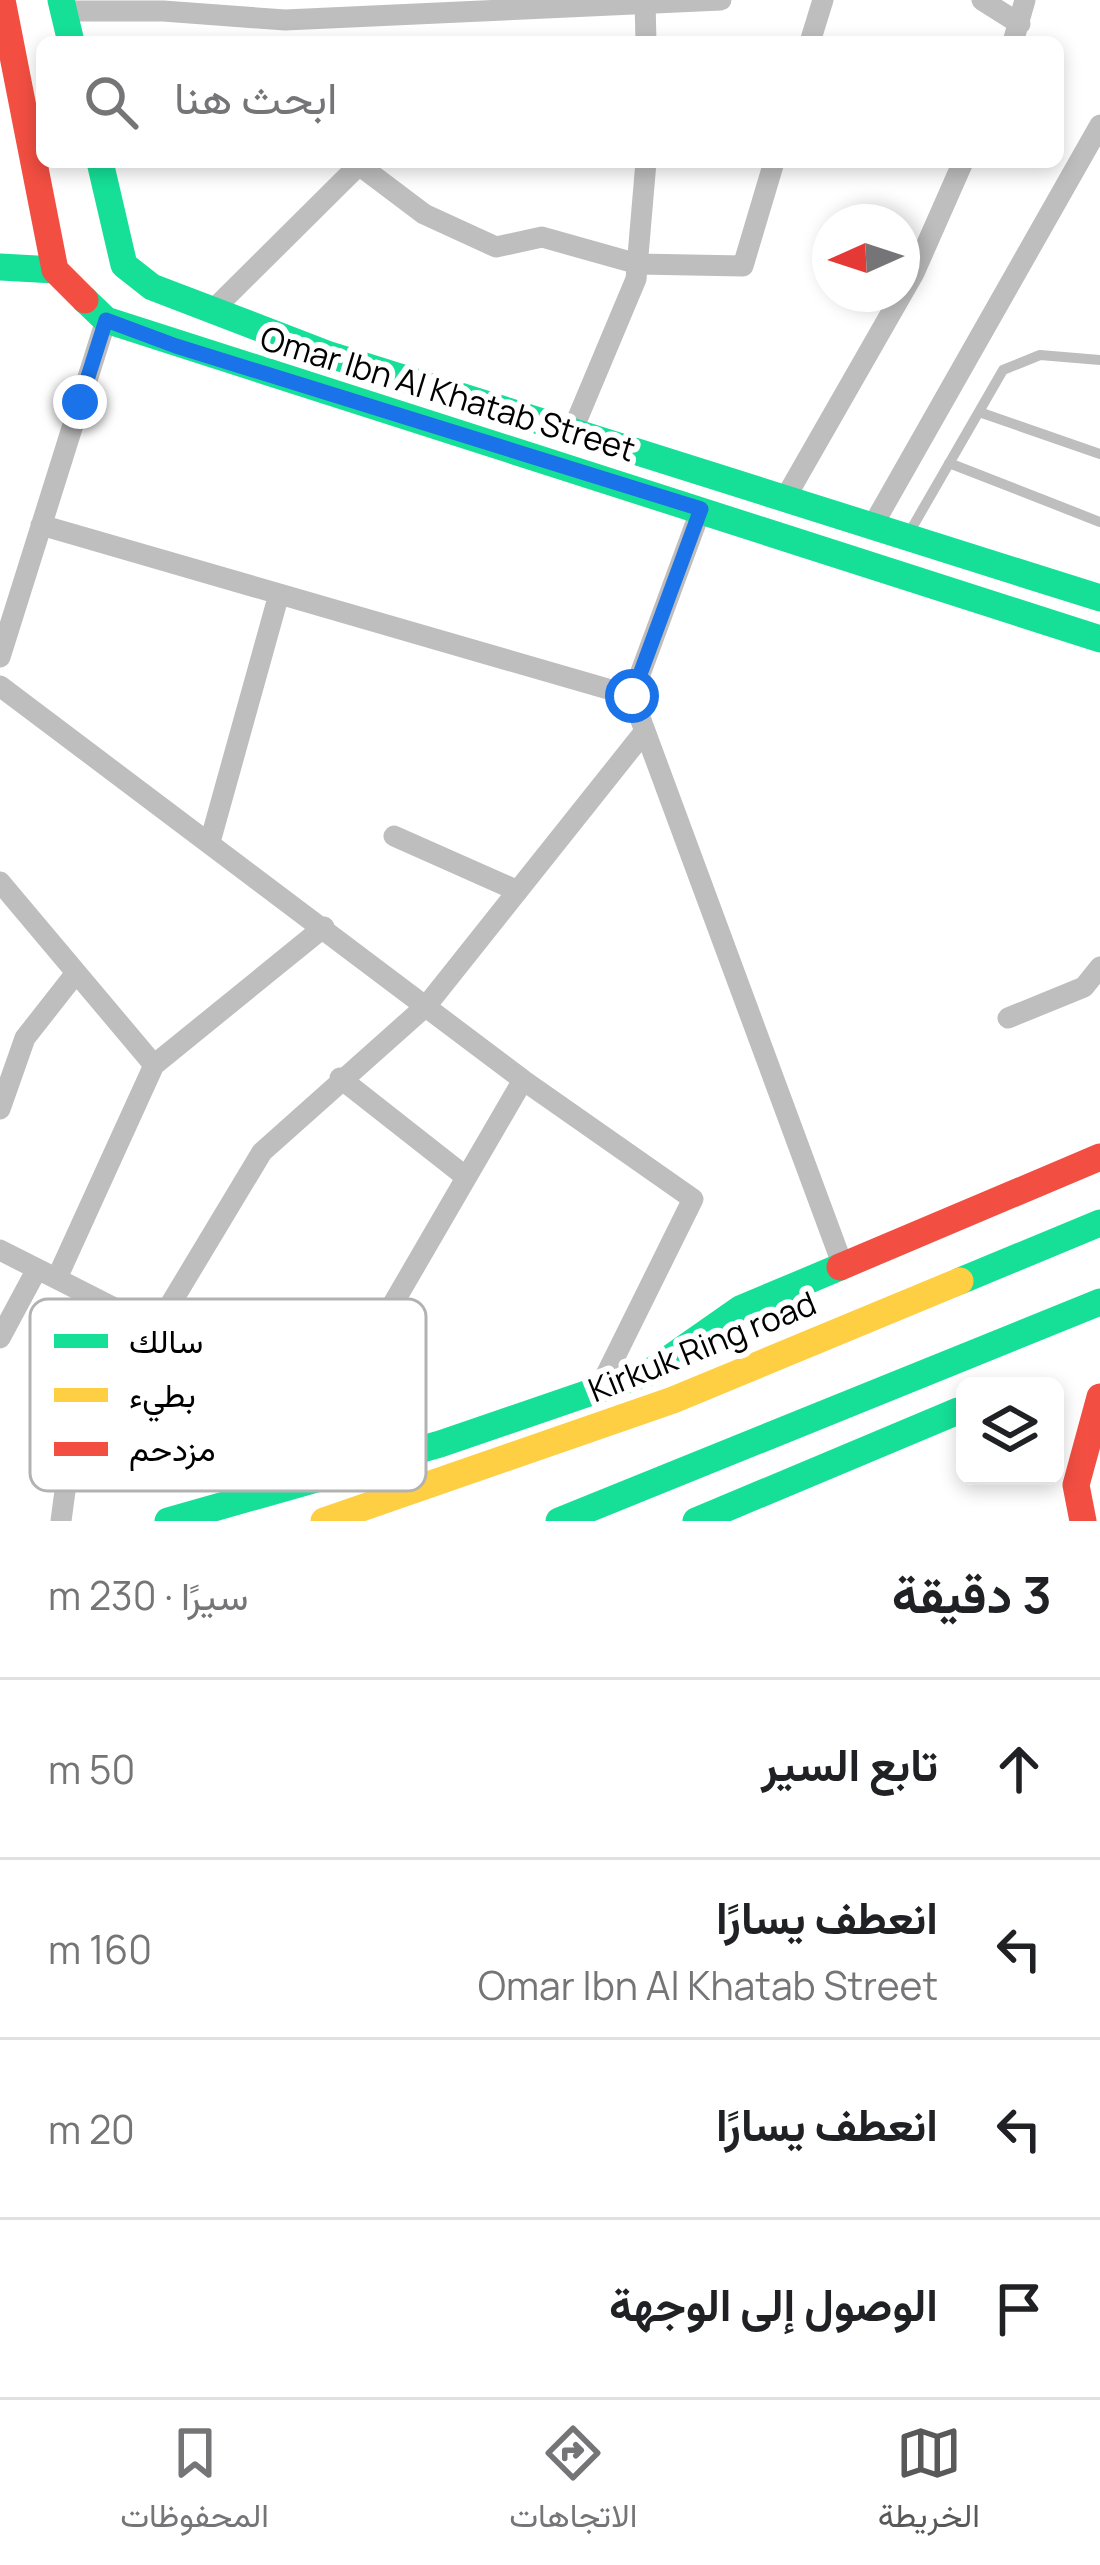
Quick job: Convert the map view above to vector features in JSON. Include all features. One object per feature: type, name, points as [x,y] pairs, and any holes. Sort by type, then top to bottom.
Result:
[{"type":"main road","points":[[0,267],[55,270],[2,0]]},
{"type":"main road","points":[[62,6],[70,36]]},
{"type":"main road","name":"Omar Ibn Al Khatab Street","points":[[101,168],[124,265],[152,287],[571,434],[787,496],[1100,598]]},
{"type":"main road","name":"Omar Ibn Al Khatab Street","points":[[55,270],[106,320],[176,346],[1100,639]]},
{"type":"main road","points":[[426,1444],[659,1367],[740,1309],[1100,1157]]},
{"type":"main road","name":"Kirkuk Ring road","points":[[426,1486],[673,1400],[1100,1222]]},
{"type":"main road","points":[[559,1521],[598,1514],[901,1380],[1100,1302]]},
{"type":"main road","points":[[659,1367],[673,1400]]},
{"type":"main road","points":[[901,1380],[956,1410]]},
{"type":"main road","points":[[1083,1521],[1076,1485],[1100,1397]]},
{"type":"main road","points":[[696,1521],[956,1415]]},
{"type":"main road","points":[[1064,1472],[1076,1485]]},
{"type":"main road","points":[[168,1521],[275,1491]]},
{"type":"main road","name":"Kirkuk Ring road","points":[[324,1521],[411,1491]]},
{"type":"street","points":[[62,6],[285,20],[721,0]]},
{"type":"street","points":[[812,36],[823,0]]},
{"type":"street","points":[[982,0],[1017,33],[1025,0]]},
{"type":"street","points":[[645,1],[646,36]]},
{"type":"street","points":[[873,525],[1100,125]]},
{"type":"street","points":[[212,311],[356,168]]},
{"type":"street","points":[[363,168],[424,214],[496,247],[542,237],[638,264],[743,266],[772,168]]},
{"type":"street","points":[[571,434],[638,264],[646,168]]},
{"type":"street","points":[[787,496],[914,273],[960,168]]},
{"type":"street","points":[[0,657],[106,320]]},
{"type":"street","points":[[701,509],[632,696],[843,1266]]},
{"type":"street","points":[[41,525],[632,696]]},
{"type":"street","points":[[210,842],[279,594]]},
{"type":"street","points":[[0,686],[523,1080],[693,1199],[599,1389]]},
{"type":"street","points":[[174,1299],[262,1152],[428,1004],[645,731]]},
{"type":"street","points":[[394,836],[518,891]]},
{"type":"street","points":[[0,882],[154,1066]]},
{"type":"street","points":[[0,1339],[47,1273],[154,1066],[324,927]]},
{"type":"street","points":[[1008,1018],[1084,987],[1100,967]]},
{"type":"street","points":[[0,1109],[25,1038],[76,973]]},
{"type":"street","points":[[340,1078],[466,1178]]},
{"type":"street","points":[[396,1299],[523,1080]]},
{"type":"street","points":[[0,1250],[97,1299]]},
{"type":"street","points":[[61,1521],[66,1491]]},
{"type":"lane","points":[[907,536],[1003,370],[1040,355],[1100,360]]},
{"type":"lane","points":[[979,412],[1100,454]]},
{"type":"lane","points":[[949,464],[1100,522]]},
{"type":"traffic: fast","points":[[61,0],[70,36]]},
{"type":"traffic: fast","points":[[101,168],[124,265],[152,287],[327,354],[1100,598]]},
{"type":"traffic: fast","points":[[0,267],[55,270]]},
{"type":"traffic: fast","points":[[85,300],[106,320],[1100,639]]},
{"type":"traffic: fast","points":[[960,1281],[1100,1223]]},
{"type":"traffic: fast","points":[[426,1448],[650,1372],[740,1309],[840,1267]]},
{"type":"traffic: fast","points":[[559,1521],[1100,1302]]},
{"type":"traffic: fast","points":[[696,1521],[956,1412]]},
{"type":"traffic: fast","points":[[168,1521],[274,1491]]},
{"type":"traffic: slow","points":[[426,1486],[673,1400],[960,1281]]},
{"type":"traffic: slow","points":[[324,1521],[411,1491]]},
{"type":"traffic: jam","points":[[2,0],[55,270],[85,300]]},
{"type":"traffic: jam","points":[[840,1267],[1100,1157]]},
{"type":"traffic: jam","points":[[1083,1521],[1076,1485],[1100,1397]]},
{"type":"route","points":[[80,402],[106,320],[701,509],[632,696]]}]
